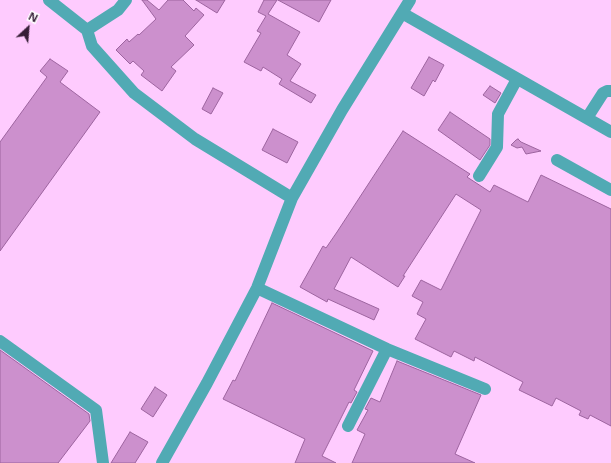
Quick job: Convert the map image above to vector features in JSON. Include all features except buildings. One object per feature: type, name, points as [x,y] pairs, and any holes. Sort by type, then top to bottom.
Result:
[{"type":"street","points":[[48,0],[87,30],[92,46],[134,92],[195,139],[292,198]]},
{"type":"street","points":[[87,30],[118,10],[126,0]]},
{"type":"street","points":[[162,463],[207,383],[257,288],[292,198],[342,110],[410,0]]},
{"type":"street","points":[[402,13],[611,132]]},
{"type":"street","points":[[479,176],[497,147],[498,114],[517,79]]},
{"type":"street","points":[[586,118],[603,93],[611,91]]},
{"type":"street","points":[[557,160],[611,190]]},
{"type":"street","points":[[257,288],[387,349],[485,389]]},
{"type":"street","points":[[0,342],[96,410],[103,463]]},
{"type":"street","points":[[348,426],[387,349]]}]
